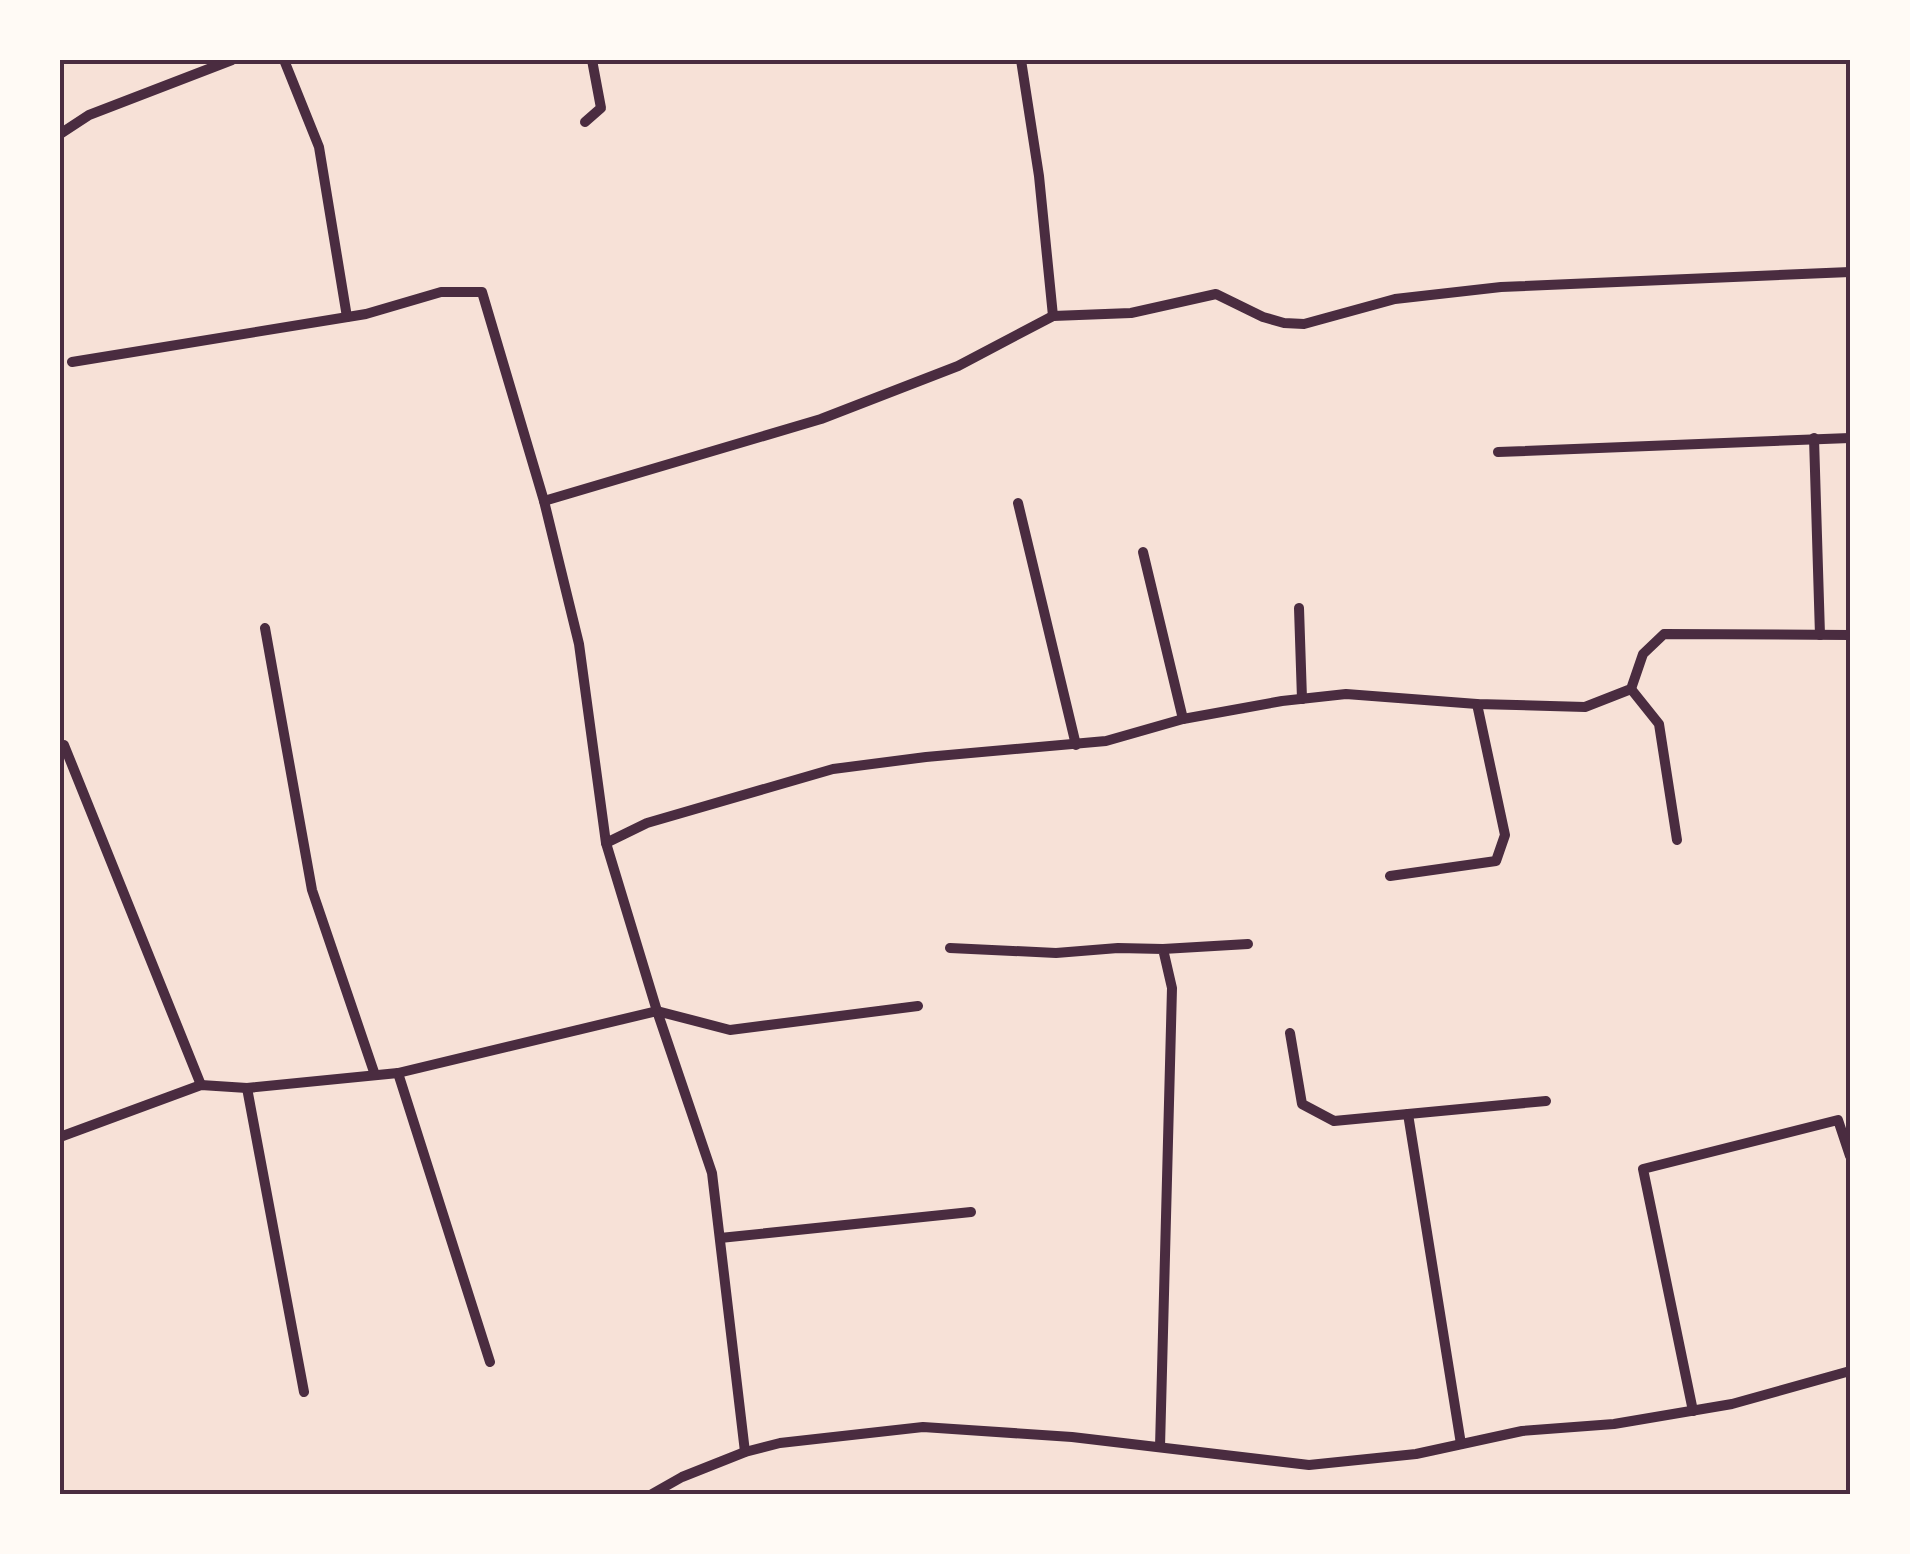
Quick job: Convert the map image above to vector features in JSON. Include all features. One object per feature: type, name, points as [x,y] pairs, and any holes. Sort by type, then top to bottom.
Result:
[{"type":"street","points":[[60,134],[89,116],[232,60]]},
{"type":"street","points":[[284,60],[319,147],[347,317]]},
{"type":"street","points":[[586,122],[601,108],[592,60]]},
{"type":"street","points":[[1022,60],[1053,316]]},
{"type":"street","points":[[544,501],[821,419],[958,366],[1053,316],[1131,313],[1216,294],[1263,317],[1304,324],[1395,300],[1501,287],[1850,272]]},
{"type":"street","points":[[72,362],[366,314],[440,292],[482,292],[544,501],[579,644],[606,843],[657,1012],[712,1173],[745,1452]]},
{"type":"street","points":[[1814,438],[1820,634]]},
{"type":"street","points":[[1498,452],[1850,438]]},
{"type":"street","points":[[1018,504],[1076,745]]},
{"type":"street","points":[[1143,552],[1183,718]]},
{"type":"street","points":[[1300,608],[1302,699]]},
{"type":"street","points":[[265,628],[312,890],[375,1075]]},
{"type":"street","points":[[606,843],[647,823],[833,768],[1106,741],[1183,718],[1346,694],[1586,707],[1631,689],[1643,654],[1664,634],[1850,635]]},
{"type":"street","points":[[1631,689],[1659,724],[1678,840]]},
{"type":"street","points":[[1390,876],[1496,862],[1505,835],[1478,704]]},
{"type":"street","points":[[62,746],[201,1085]]},
{"type":"street","points":[[950,948],[1056,952],[1248,944]]},
{"type":"street","points":[[1160,1447],[1172,988],[1163,949]]},
{"type":"street","points":[[60,1136],[201,1085],[247,1088],[398,1072],[657,1012],[730,1030],[918,1006]]},
{"type":"street","points":[[1290,1032],[1302,1104],[1334,1121],[1546,1101]]},
{"type":"street","points":[[398,1072],[490,1362]]},
{"type":"street","points":[[247,1088],[304,1392]]},
{"type":"street","points":[[1408,1114],[1462,1444]]},
{"type":"street","points":[[1693,1411],[1643,1169],[1838,1120],[1850,1156]]},
{"type":"street","points":[[720,1238],[970,1212]]},
{"type":"street","points":[[652,1494],[682,1477],[780,1443],[923,1427],[1072,1437],[1310,1465],[1416,1454],[1522,1431],[1614,1424],[1693,1411],[1850,1371]]}]
